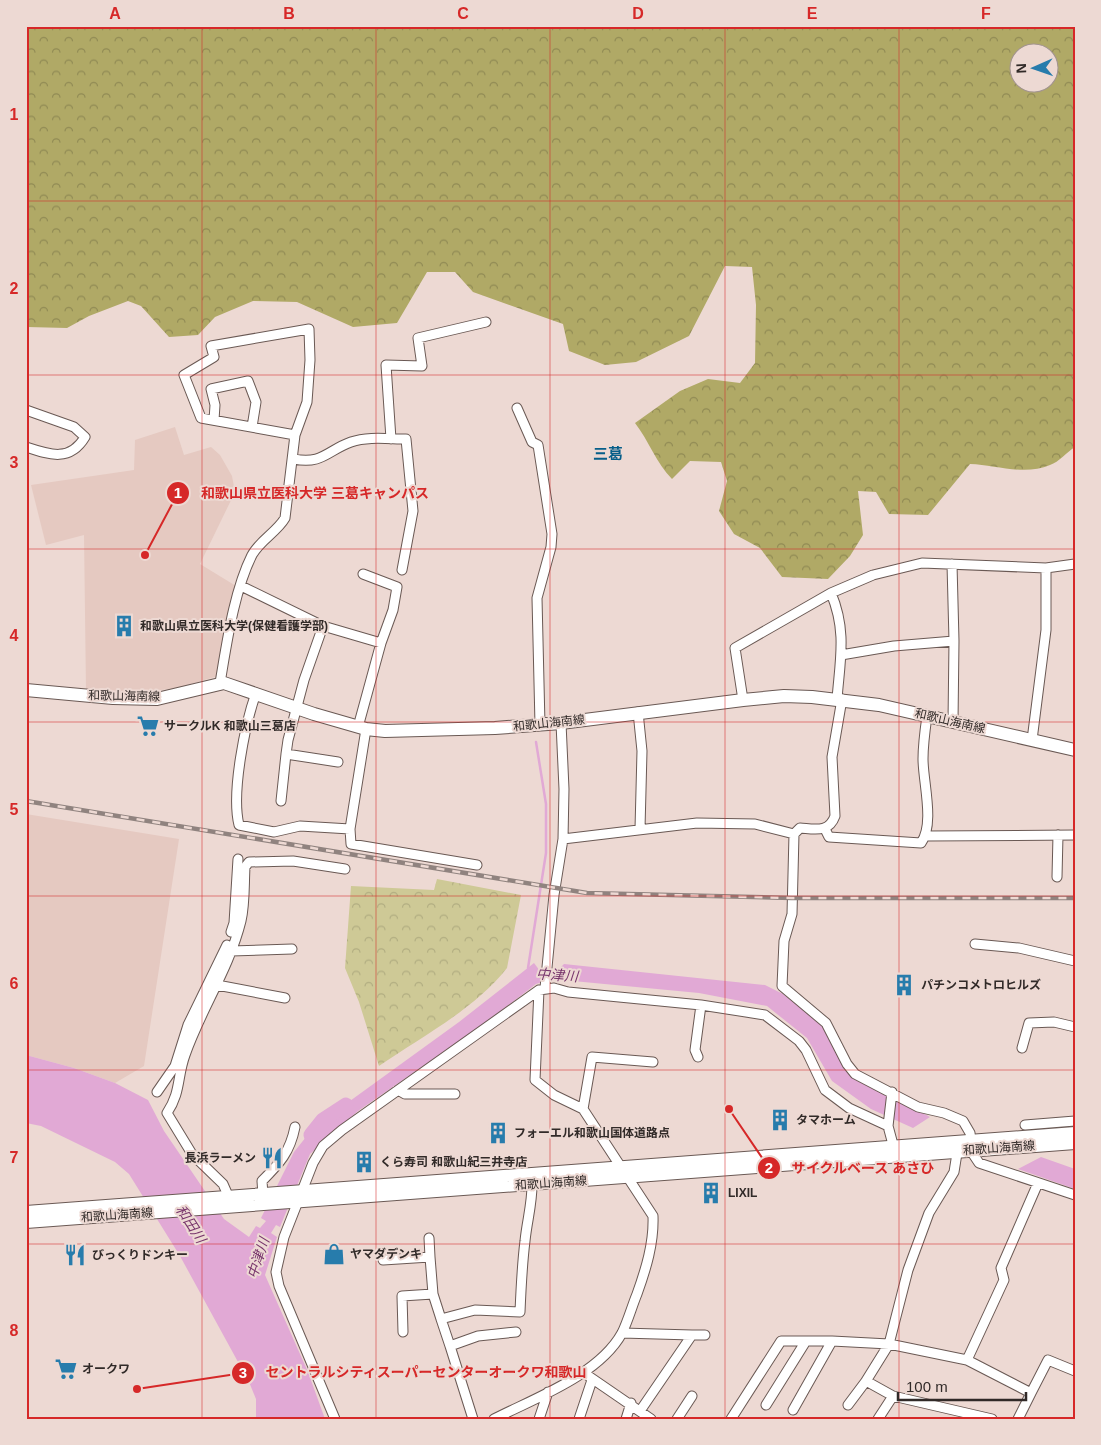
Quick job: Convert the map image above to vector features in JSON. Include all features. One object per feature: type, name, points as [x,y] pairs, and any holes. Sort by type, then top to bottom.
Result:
[{"type":"main road","name":"和歌山海南線","points":[[28,687],[113,698],[157,699],[220,683],[362,728],[414,731],[540,725],[784,696],[839,699],[879,704],[1075,750]]},
{"type":"main road","name":"和歌山海南線","points":[[972,1145],[1075,1133]]},
{"type":"main road","name":"和歌山海南線","points":[[26,1222],[262,1198],[532,1180],[972,1145],[1075,1142]]},
{"type":"main road","name":"和歌山海南線","points":[[26,1212],[142,1209]]},
{"type":"street","points":[[391,439],[386,365],[422,366],[418,338],[486,322]]},
{"type":"street","points":[[220,683],[241,586],[252,554],[259,545],[280,527],[285,518],[286,495],[294,459],[295,435],[306,402],[310,360],[308,329],[211,346],[214,357],[184,375],[201,418],[295,435]]},
{"type":"street","points":[[214,420],[215,405],[212,389],[248,381],[256,402],[252,427]]},
{"type":"street","points":[[517,408],[532,442],[538,445],[552,534],[551,547],[537,598],[540,725]]},
{"type":"street","points":[[26,410],[74,427],[85,437],[79,448],[64,455],[50,455],[26,447]]},
{"type":"street","points":[[294,459],[307,462],[322,458],[352,442],[406,439],[414,511],[402,570]]},
{"type":"street","points":[[743,700],[735,648],[831,593],[873,575],[914,565],[952,564],[1046,568],[1075,564]]},
{"type":"street","points":[[952,564],[954,641],[953,722]]},
{"type":"street","points":[[1032,740],[1046,630],[1046,568]]},
{"type":"street","points":[[363,574],[397,587],[393,610],[382,643],[362,728],[350,829],[351,844],[477,866]]},
{"type":"street","points":[[241,586],[323,626],[382,643]]},
{"type":"street","points":[[831,593],[839,613],[842,638],[839,699],[832,757],[835,816],[832,824],[825,829],[800,828],[794,834],[792,914],[784,941],[782,986],[826,1023],[847,1064],[855,1074],[918,1107],[944,1113],[963,1121],[979,1163],[1075,1196]]},
{"type":"street","points":[[281,802],[286,754],[297,708],[323,626]]},
{"type":"street","points":[[842,655],[894,646],[954,641]]},
{"type":"street","points":[[256,693],[251,707],[240,770],[235,809],[239,825],[274,832],[300,826],[350,829]]},
{"type":"street","points":[[638,712],[642,751],[640,829]]},
{"type":"street","points":[[825,829],[829,837],[921,843],[926,836],[927,819],[923,759],[927,716]]},
{"type":"street","points":[[497,1418],[584,1373],[610,1348],[622,1333],[641,1283],[654,1232],[653,1216],[584,1109],[554,1095],[535,1080],[543,987],[556,879],[564,839],[561,723]]},
{"type":"street","points":[[286,754],[338,762]]},
{"type":"street","points":[[564,839],[696,823],[756,824],[794,834]]},
{"type":"street","points":[[1057,877],[1058,835]]},
{"type":"street","points":[[926,836],[1075,835]]},
{"type":"street","points":[[156,1092],[174,1066],[188,1025],[224,954],[234,922],[238,858]]},
{"type":"street","points":[[227,1202],[223,1184],[192,1154],[167,1113],[176,1100],[184,1057],[199,1020],[217,985],[242,919],[245,867],[249,862],[293,861],[345,869]]},
{"type":"street","points":[[975,944],[1019,948],[1075,960]]},
{"type":"street","points":[[231,951],[292,949]]},
{"type":"street","points":[[217,985],[285,998]]},
{"type":"street","points":[[335,1419],[322,1383],[279,1286],[277,1262],[298,1197],[314,1163],[323,1146],[342,1130],[543,987],[568,992],[701,1005],[770,1017],[799,1041],[806,1050],[825,1090],[849,1108],[888,1122]]},
{"type":"street","points":[[698,1057],[694,1050],[701,1005]]},
{"type":"street","points":[[1022,1048],[1029,1023],[1054,1022],[1075,1028]]},
{"type":"street","points":[[584,1109],[592,1057],[653,1062]]},
{"type":"street","points":[[398,1090],[405,1094],[455,1094]]},
{"type":"street","points":[[892,1094],[888,1122],[894,1151]]},
{"type":"street","points":[[1025,1125],[1075,1121]]},
{"type":"street","points":[[262,1198],[262,1181],[279,1164],[291,1145],[295,1126]]},
{"type":"street","points":[[848,1405],[866,1381],[889,1344],[908,1270],[929,1213],[954,1172],[958,1146]]},
{"type":"street","points":[[441,1319],[475,1310],[520,1312],[524,1244],[528,1215],[533,1200],[532,1180]]},
{"type":"street","points":[[967,1360],[1004,1280],[1002,1268],[1038,1183]]},
{"type":"street","points":[[429,1238],[433,1294],[473,1419]]},
{"type":"street","points":[[383,1260],[430,1257]]},
{"type":"street","points":[[403,1332],[402,1296],[433,1294]]},
{"type":"street","points":[[450,1346],[478,1336],[516,1332]]},
{"type":"street","points":[[622,1333],[705,1335]]},
{"type":"street","points":[[640,1411],[692,1335]]},
{"type":"street","points":[[766,1405],[806,1341]]},
{"type":"street","points":[[793,1410],[832,1341]]},
{"type":"street","points":[[731,1419],[781,1342],[832,1341],[889,1344],[967,1360],[1031,1393]]},
{"type":"street","points":[[1018,1419],[1048,1360],[1075,1371]]},
{"type":"street","points":[[584,1373],[592,1380],[631,1403],[651,1419]]},
{"type":"street","points":[[579,1419],[592,1380]]},
{"type":"street","points":[[866,1381],[893,1396],[992,1419]]},
{"type":"street","points":[[539,1419],[548,1392]]},
{"type":"street","points":[[677,1419],[692,1396]]},
{"type":"street","points":[[878,1419],[893,1396]]},
{"type":"street","points":[[626,1419],[631,1403]]},
{"type":"shaded area","points":[[175,427],[184,455],[211,447],[220,455],[232,476],[235,492],[200,564],[236,586],[218,676],[177,688],[152,691],[86,691],[84,535],[46,545],[31,485],[134,470],[135,440]]},
{"type":"shaded area","points":[[26,814],[179,839],[144,1066],[115,1083],[74,1068],[26,1055]]},
{"type":"green space","points":[[26,26],[1075,26],[1075,447],[1057,462],[1031,470],[970,464],[928,515],[889,514],[876,492],[858,491],[863,535],[850,556],[828,579],[782,577],[760,548],[734,534],[719,511],[727,481],[721,462],[690,461],[672,479],[661,466],[635,423],[680,391],[708,379],[740,383],[755,363],[756,305],[752,267],[725,266],[689,336],[636,362],[605,365],[569,351],[563,324],[473,292],[455,272],[427,272],[397,323],[353,327],[297,302],[253,301],[215,317],[198,335],[169,337],[141,306],[128,301],[89,316],[67,328],[27,327]]},
{"type":"green space","points":[[437,879],[521,895],[507,968],[494,983],[464,1009],[379,1066],[359,1002],[345,968],[351,886],[434,890]]},
{"type":"water","name":"和田川","points":[[534,963],[540,971],[556,972],[564,964],[765,985],[783,994],[824,1027],[849,1073],[930,1117],[913,1128],[871,1109],[832,1081],[807,1038],[767,1006],[699,993],[552,979],[536,984],[481,1026],[358,1111],[310,1154],[280,1227],[276,1225],[271,1233],[277,1237],[265,1275],[308,1372],[325,1419],[256,1419],[256,1399],[249,1382],[180,1256],[129,1174],[115,1162],[41,1126],[26,1123],[26,1055],[74,1068],[115,1083],[148,1100],[164,1131],[224,1219],[249,1237],[256,1226],[260,1228],[266,1221],[261,1218],[294,1152],[314,1127],[459,1022]]},
{"type":"water","points":[[1041,1157],[1075,1169],[1075,1189],[1018,1169]]},
{"type":"waterway","points":[[528,968],[546,853],[546,804],[536,742]]},
{"type":"waterway","name":"中津川","points":[[311,1135],[323,1120],[346,1105]]},
{"type":"railway","points":[[26,801],[587,893],[792,898],[1075,898]]},
{"type":"place","name":"和歌山県立医科大学 三葛キャンパス","points":[[145,555]]},
{"type":"place","name":"和歌山県立医科大学(保健看護学部)","points":[[124,626]]},
{"type":"place","name":"サークルK 和歌山三葛店","points":[[148,726]]},
{"type":"place","name":"パチンコメトロヒルズ","points":[[904,985]]},
{"type":"place","name":"サイクルベース あさひ","points":[[729,1109]]},
{"type":"place","name":"タマホーム","points":[[780,1120]]},
{"type":"place","name":"フォーエル和歌山国体道路点","points":[[498,1133]]},
{"type":"place","name":"長浜ラーメン","points":[[272,1158]]},
{"type":"place","name":"くら寿司 和歌山紀三井寺店","points":[[364,1162]]},
{"type":"place","name":"LIXIL","points":[[711,1193]]},
{"type":"place","name":"ヤマダデンキ","points":[[334,1254]]},
{"type":"place","name":"びっくりドンキー","points":[[75,1255]]},
{"type":"place","name":"オークワ","points":[[66,1369]]},
{"type":"place","name":"セントラルシティスーパーセンターオークワ和歌山","points":[[137,1389]]},
{"type":"district","name":"三葛","points":[[608,453]]}]
